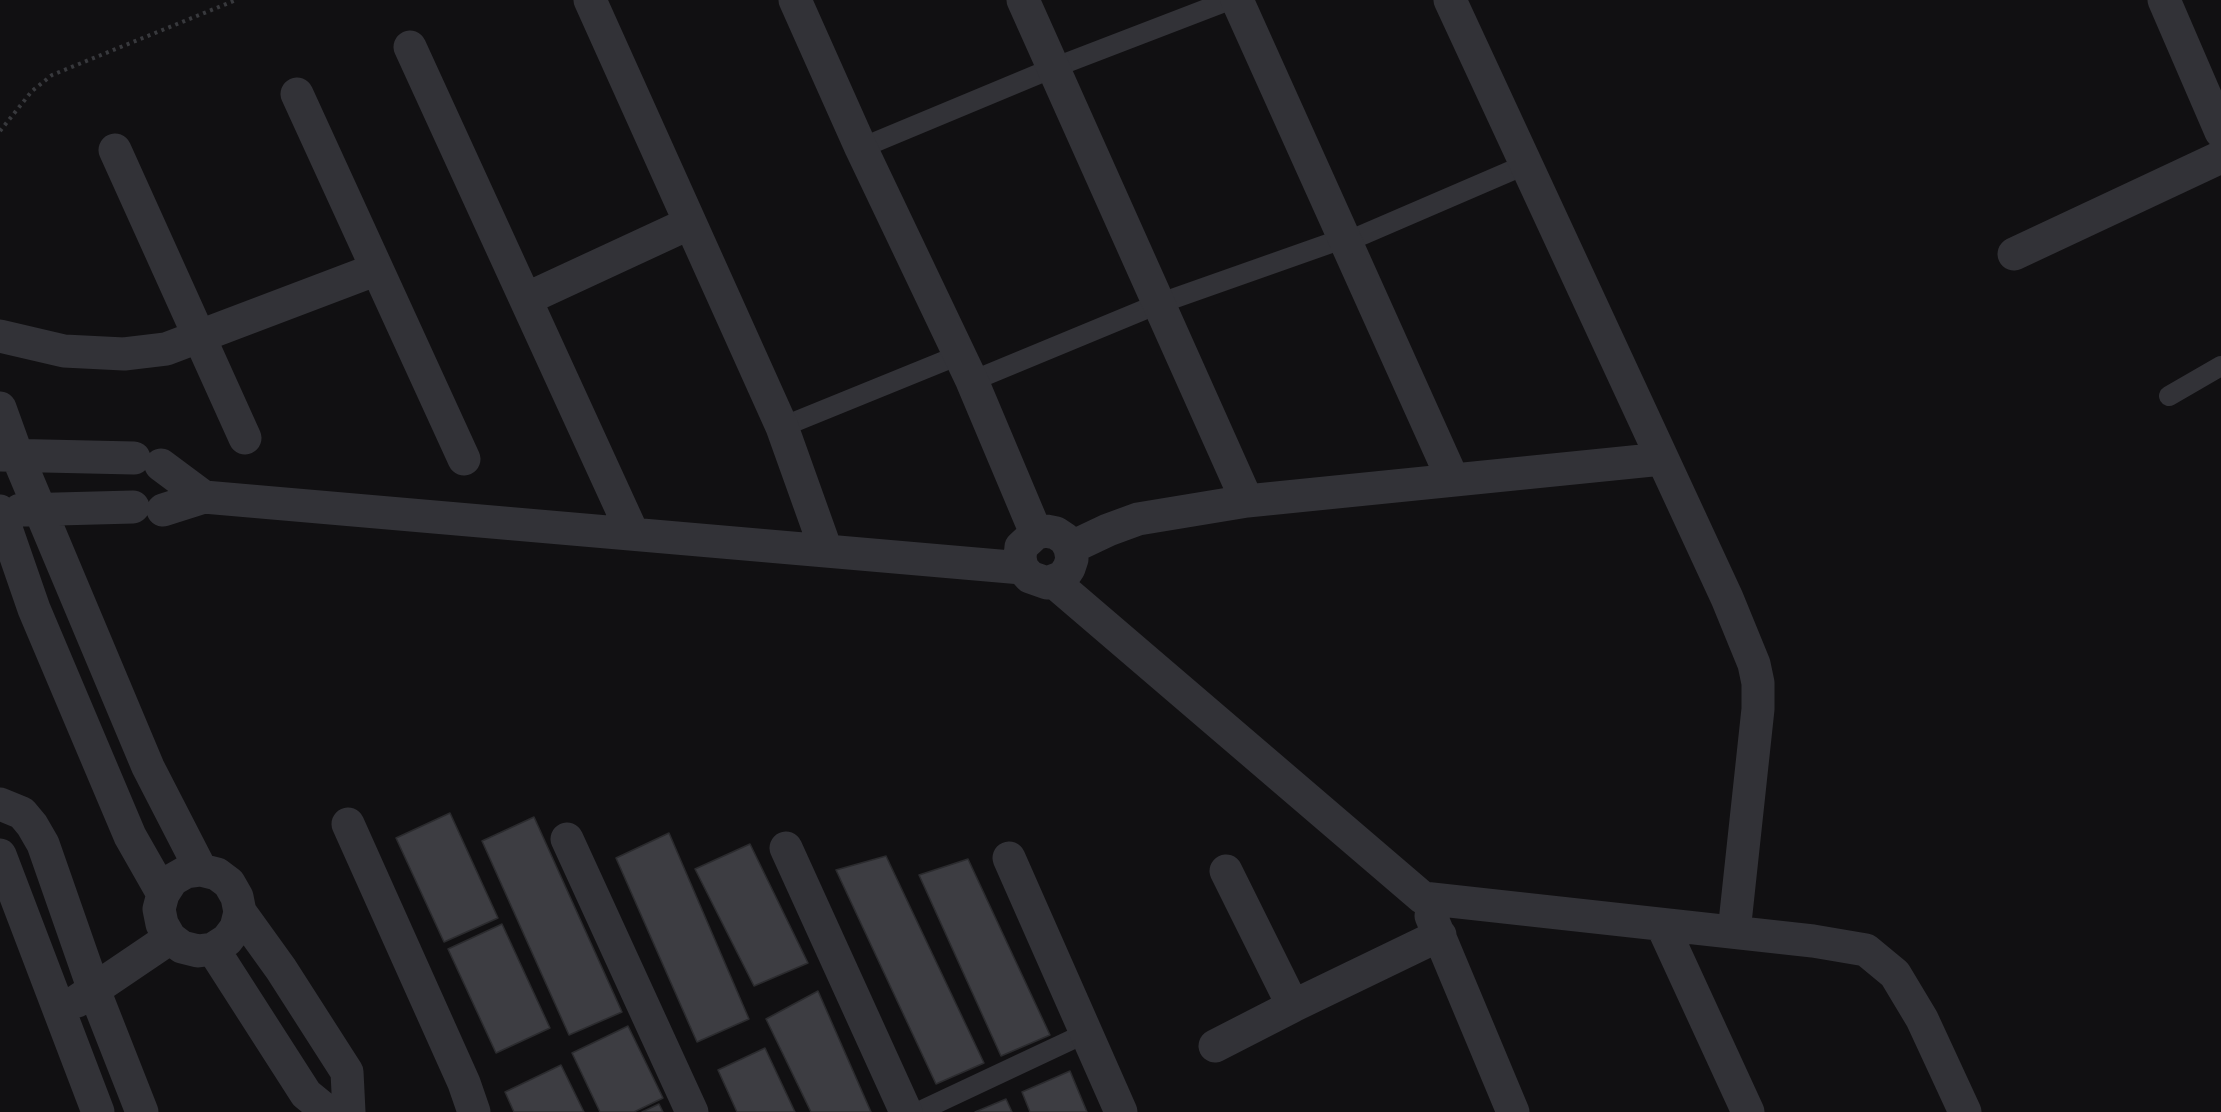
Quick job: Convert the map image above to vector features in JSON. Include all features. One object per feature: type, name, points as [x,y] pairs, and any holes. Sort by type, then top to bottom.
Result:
[{"type":"street","points":[[590,0],[782,427],[826,550]]},
{"type":"street","points":[[795,0],[861,148],[966,368],[1036,533]]},
{"type":"street","points":[[1023,0],[1247,501]]},
{"type":"street","points":[[1450,0],[1727,598],[1754,664],[1758,683],[1758,709],[1734,932]]},
{"type":"street","points":[[2164,0],[2221,132]]},
{"type":"street","points":[[1241,2],[1453,480]]},
{"type":"street","points":[[410,47],[633,534]]},
{"type":"street","points":[[297,94],[464,459]]},
{"type":"street","points":[[115,150],[245,438]]},
{"type":"street","points":[[2014,254],[2221,157]]},
{"type":"street","points":[[526,298],[690,223]]},
{"type":"street","points":[[0,336],[63,351],[124,354],[166,350],[377,269]]},
{"type":"street","points":[[0,408],[8,455],[39,509],[148,768],[201,870]]},
{"type":"street","points":[[8,455],[147,462],[204,497]]},
{"type":"street","points":[[1070,548],[1138,519],[1247,501],[1662,459]]},
{"type":"street","points":[[163,894],[130,837],[34,609],[0,510],[148,508],[204,497],[1022,568]]},
{"type":"street","points":[[1046,531],[1056,533],[1065,539],[1070,548],[1069,568],[1062,577],[1054,582],[1035,580],[1022,568],[1020,558],[1022,548],[1036,533],[1046,531]]},
{"type":"street","points":[[1054,582],[1423,898],[1513,1112]]},
{"type":"street","points":[[0,804],[22,813],[43,844],[94,990],[142,1112]]},
{"type":"street","points":[[348,824],[464,1083],[474,1112]]},
{"type":"street","points":[[567,839],[692,1112]]},
{"type":"street","points":[[786,848],[906,1112]]},
{"type":"street","points":[[0,855],[98,1112]]},
{"type":"street","points":[[1009,858],[1121,1112]]},
{"type":"street","points":[[240,912],[236,928],[227,940],[213,949],[198,951],[182,947],[170,938],[162,924],[159,909],[163,894],[172,880],[186,872],[201,870],[217,874],[229,883],[237,897],[240,912],[281,969],[347,1072],[349,1112]]},
{"type":"street","points":[[1226,871],[1293,1006]]},
{"type":"street","points":[[1423,898],[1662,926],[1734,932],[1866,950],[1895,974],[1922,1019],[1965,1112]]},
{"type":"street","points":[[1662,926],[1748,1112]]},
{"type":"street","points":[[1215,1046],[1440,935]]},
{"type":"street","points":[[60,1013],[170,938]]},
{"type":"street","points":[[213,949],[306,1094],[328,1112]]},
{"type":"lane","points":[[861,148],[1053,68],[1241,2]]},
{"type":"lane","points":[[782,427],[966,368],[1345,240],[1527,164]]},
{"type":"lane","points":[[2169,396],[2221,366]]},
{"type":"lane","points":[[918,1112],[1086,1033]]},
{"type":"path","points":[[0,131],[32,91],[52,75],[236,0]]},
{"type":"building","points":[[450,813],[498,918],[444,942],[396,838]]},
{"type":"building","points":[[534,817],[622,1012],[569,1035],[482,841]]},
{"type":"building","points":[[669,833],[749,1019],[697,1042],[616,858]]},
{"type":"building","points":[[750,844],[808,963],[754,986],[695,869]]},
{"type":"building","points":[[886,856],[984,1063],[936,1084],[836,870]]},
{"type":"building","points":[[968,859],[1050,1035],[1001,1056],[919,875]]},
{"type":"building","points":[[502,924],[550,1028],[496,1053],[448,949]]},
{"type":"building","points":[[818,991],[871,1112],[811,1112],[766,1019]]},
{"type":"building","points":[[628,1026],[663,1098],[634,1112],[600,1112],[572,1053]]},
{"type":"building","points":[[765,1048],[795,1112],[737,1112],[718,1070]]},
{"type":"building","points":[[561,1065],[584,1112],[514,1112],[505,1092]]},
{"type":"building","points":[[1070,1071],[1087,1112],[1030,1112],[1022,1092]]},
{"type":"building","points":[[1006,1099],[1012,1112],[975,1112]]},
{"type":"building","points":[[659,1104],[663,1112],[642,1112]]}]
